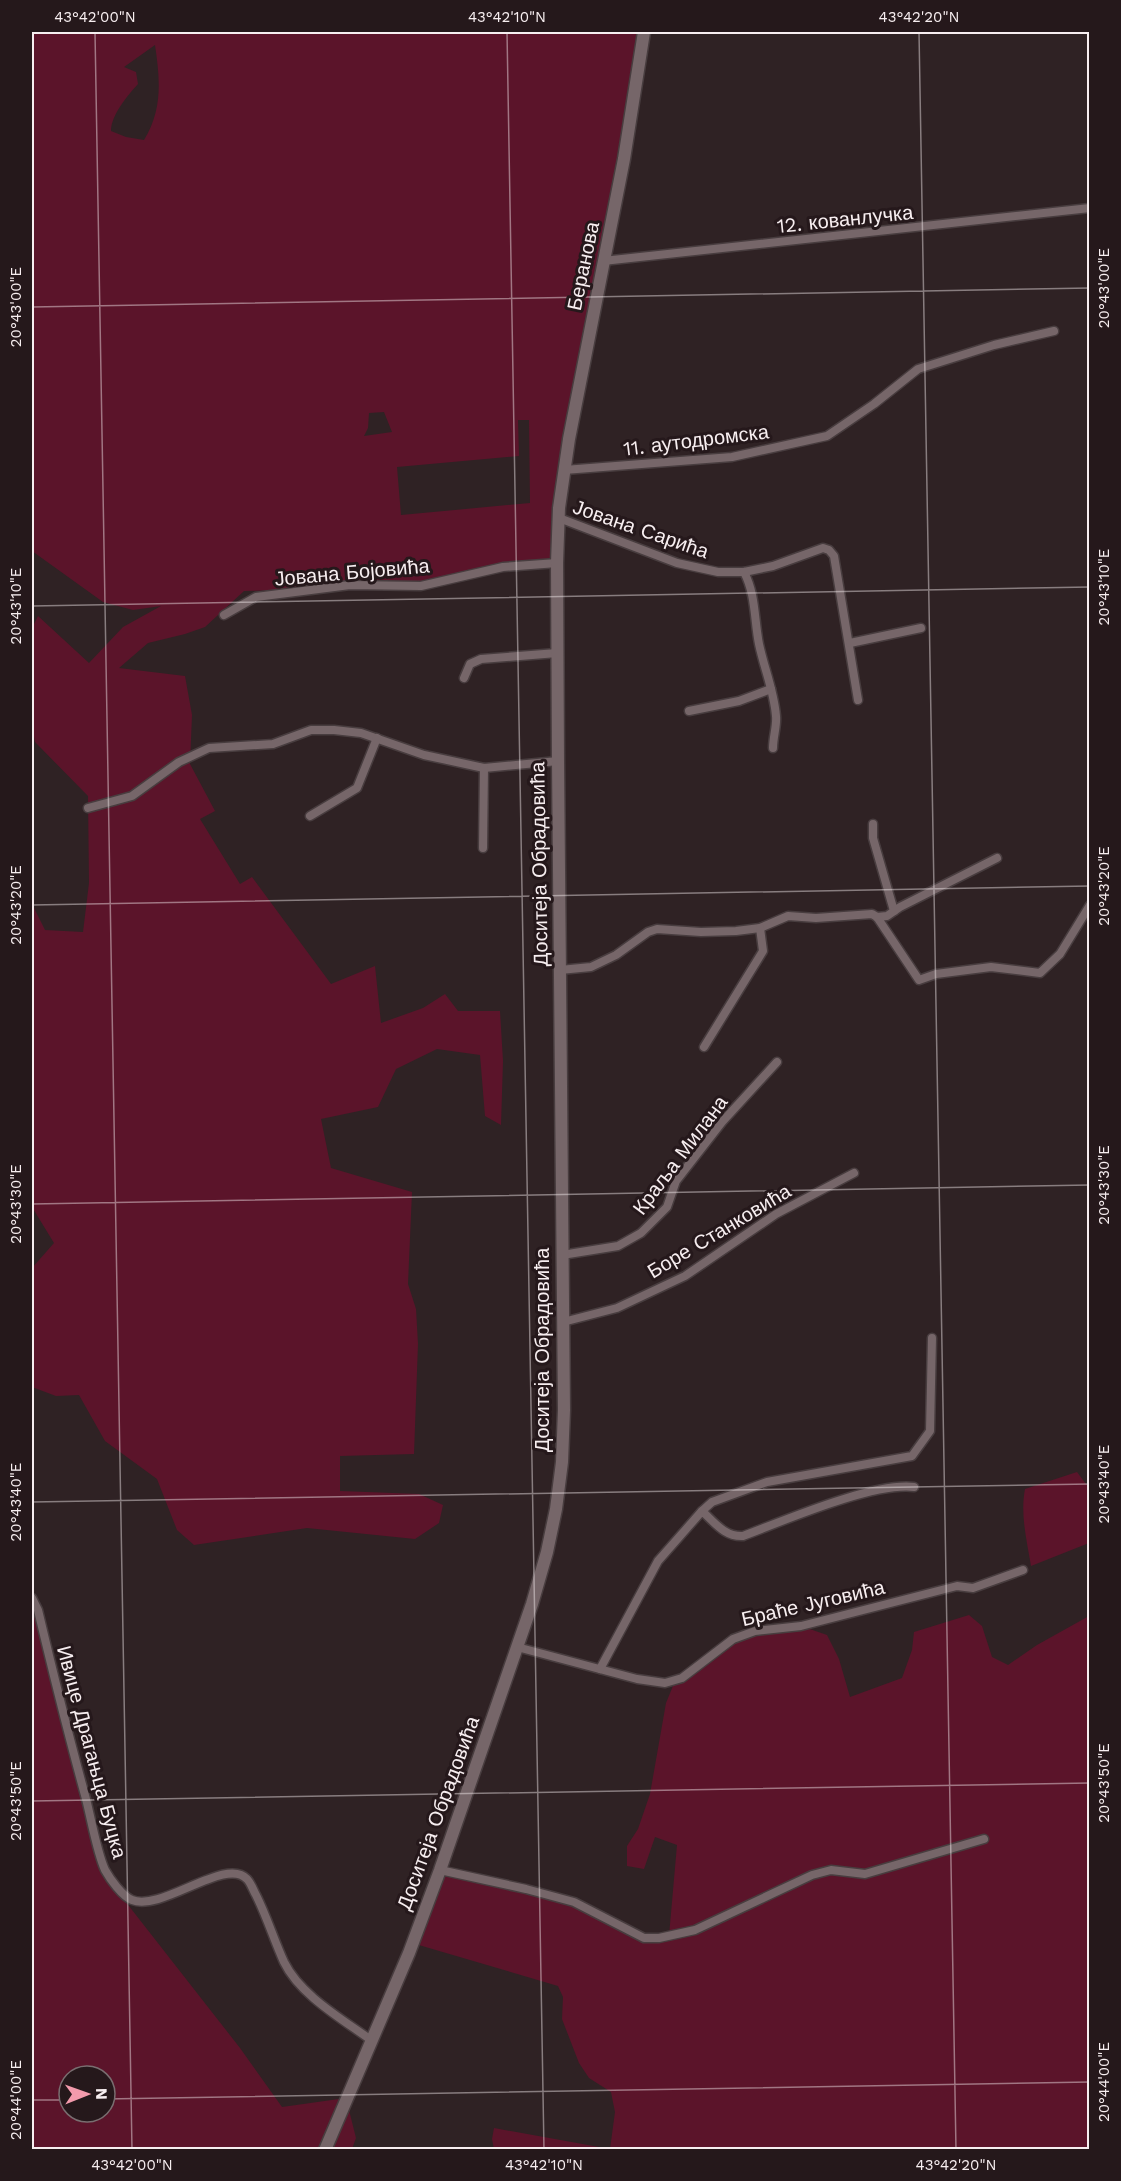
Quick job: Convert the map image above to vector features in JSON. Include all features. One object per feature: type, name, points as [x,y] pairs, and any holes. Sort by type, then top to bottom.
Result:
[{"type":"main road","name":"Беранова","points":[[559,513],[564,470],[631,119],[644,32]]},
{"type":"main road","name":"Доситеја Обрадовића","points":[[325,2150],[409,1953],[440,1870],[517,1647],[547,1552],[556,1509],[563,1441],[557,653],[559,513]]},
{"type":"street","name":"12. кованлучка","points":[[603,261],[1089,208]]},
{"type":"street","name":"11. аутодромска","points":[[564,470],[732,457],[827,436],[874,404],[918,369],[994,345],[1054,330]]},
{"type":"street","name":"Јована Сарића","points":[[559,513],[695,568],[718,572],[744,572],[773,566],[823,548],[829,550],[834,556],[858,700]]},
{"type":"street","name":"Јована Бојовића","points":[[224,615],[256,597],[350,585],[421,586],[503,567],[557,563]]},
{"type":"street","points":[[744,572],[752,591],[758,638],[776,719],[773,748]]},
{"type":"street","points":[[850,643],[921,628]]},
{"type":"street","points":[[464,678],[470,664],[481,659],[557,653]]},
{"type":"street","points":[[689,711],[739,701],[771,690]]},
{"type":"street","points":[[88,808],[132,796],[179,762],[209,748],[273,744],[310,730],[361,733],[424,755],[484,768],[558,761]]},
{"type":"street","points":[[310,816],[357,788],[377,738]]},
{"type":"street","points":[[483,848],[484,768]]},
{"type":"street","points":[[873,824],[875,848],[894,911]]},
{"type":"street","points":[[877,917],[887,916],[997,858]]},
{"type":"street","points":[[560,970],[591,967],[616,955],[648,932],[657,929],[701,932],[760,928],[788,916],[816,918],[872,914],[877,917],[919,980],[936,975],[991,967],[1040,973],[1060,954],[1089,905]]},
{"type":"street","points":[[704,1047],[763,951],[760,928]]},
{"type":"street","name":"Краља Милана","points":[[562,1255],[618,1246],[641,1233],[667,1207],[676,1181],[722,1122],[777,1062]]},
{"type":"street","name":"Боре Станковића","points":[[563,1322],[617,1308],[685,1276],[776,1214],[855,1173]]},
{"type":"street","points":[[600,1669],[658,1561],[712,1502],[767,1482],[912,1456],[930,1431],[932,1338]]},
{"type":"street","points":[[702,1511],[727,1534],[735,1537],[859,1495],[889,1488],[914,1487]]},
{"type":"street","name":"Браће Југовића","points":[[517,1647],[637,1679],[665,1683],[682,1678],[733,1639],[755,1631],[801,1626],[957,1586],[973,1588],[1023,1570]]},
{"type":"street","name":"Ивице Драгањца Буцка","points":[[32,1598],[38,1610],[105,1869],[119,1889],[130,1900],[144,1902],[162,1898],[218,1876],[233,1873],[242,1876],[248,1880],[285,1963],[301,1988],[371,2040]]},
{"type":"street","points":[[440,1870],[526,1888],[574,1902],[644,1938],[659,1938],[695,1930],[812,1875],[831,1870],[865,1874],[984,1839]]},
{"type":"shaded area","points":[[32,32],[644,32],[574,407],[557,563],[503,567],[421,586],[244,591],[205,627],[148,643],[119,668],[185,676],[192,715],[190,764],[215,811],[200,819],[240,884],[252,877],[331,984],[375,966],[381,1023],[423,1008],[445,994],[458,1011],[500,1011],[503,1061],[501,1125],[485,1116],[480,1055],[437,1049],[396,1069],[378,1107],[321,1119],[331,1168],[412,1192],[408,1284],[416,1309],[418,1344],[414,1454],[340,1456],[340,1491],[419,1494],[443,1505],[439,1523],[415,1539],[307,1528],[194,1545],[177,1530],[157,1479],[105,1441],[79,1395],[56,1396],[32,1387],[32,1268],[54,1243],[32,1207],[32,904],[45,930],[83,932],[89,883],[88,796],[35,742],[32,726],[32,628],[38,616],[89,663],[123,627],[161,606],[133,610],[103,602],[32,551]],"holes":[[[155,45],[158,70],[157,105],[144,140],[126,137],[111,131],[117,112],[138,84],[136,72],[124,67]],[[384,412],[392,432],[364,436],[368,428],[369,413]],[[518,420],[529,420],[530,503],[401,515],[397,467],[519,456]]]},
{"type":"shaded area","points":[[1077,1472],[1089,1485],[1089,1543],[1031,1566],[1024,1518],[1025,1489]]},
{"type":"shaded area","points":[[32,1598],[105,1869],[125,1901],[240,2048],[282,2107],[346,2098],[356,2138],[352,2149],[32,2149]]},
{"type":"shaded area","points":[[969,1615],[982,1626],[992,1657],[1008,1665],[1037,1645],[1089,1616],[1089,2149],[610,2149],[615,2112],[611,2092],[589,2078],[579,2063],[562,2019],[563,1997],[558,1986],[412,1943],[440,1870],[574,1902],[644,1938],[669,1936],[677,1845],[655,1837],[644,1869],[627,1866],[627,1846],[638,1829],[650,1794],[666,1703],[675,1681],[755,1631],[801,1626],[827,1635],[839,1659],[850,1697],[902,1678],[912,1650],[914,1632]]},
{"type":"shaded area","points":[[494,2128],[610,2149],[494,2149],[492,2139]]}]
